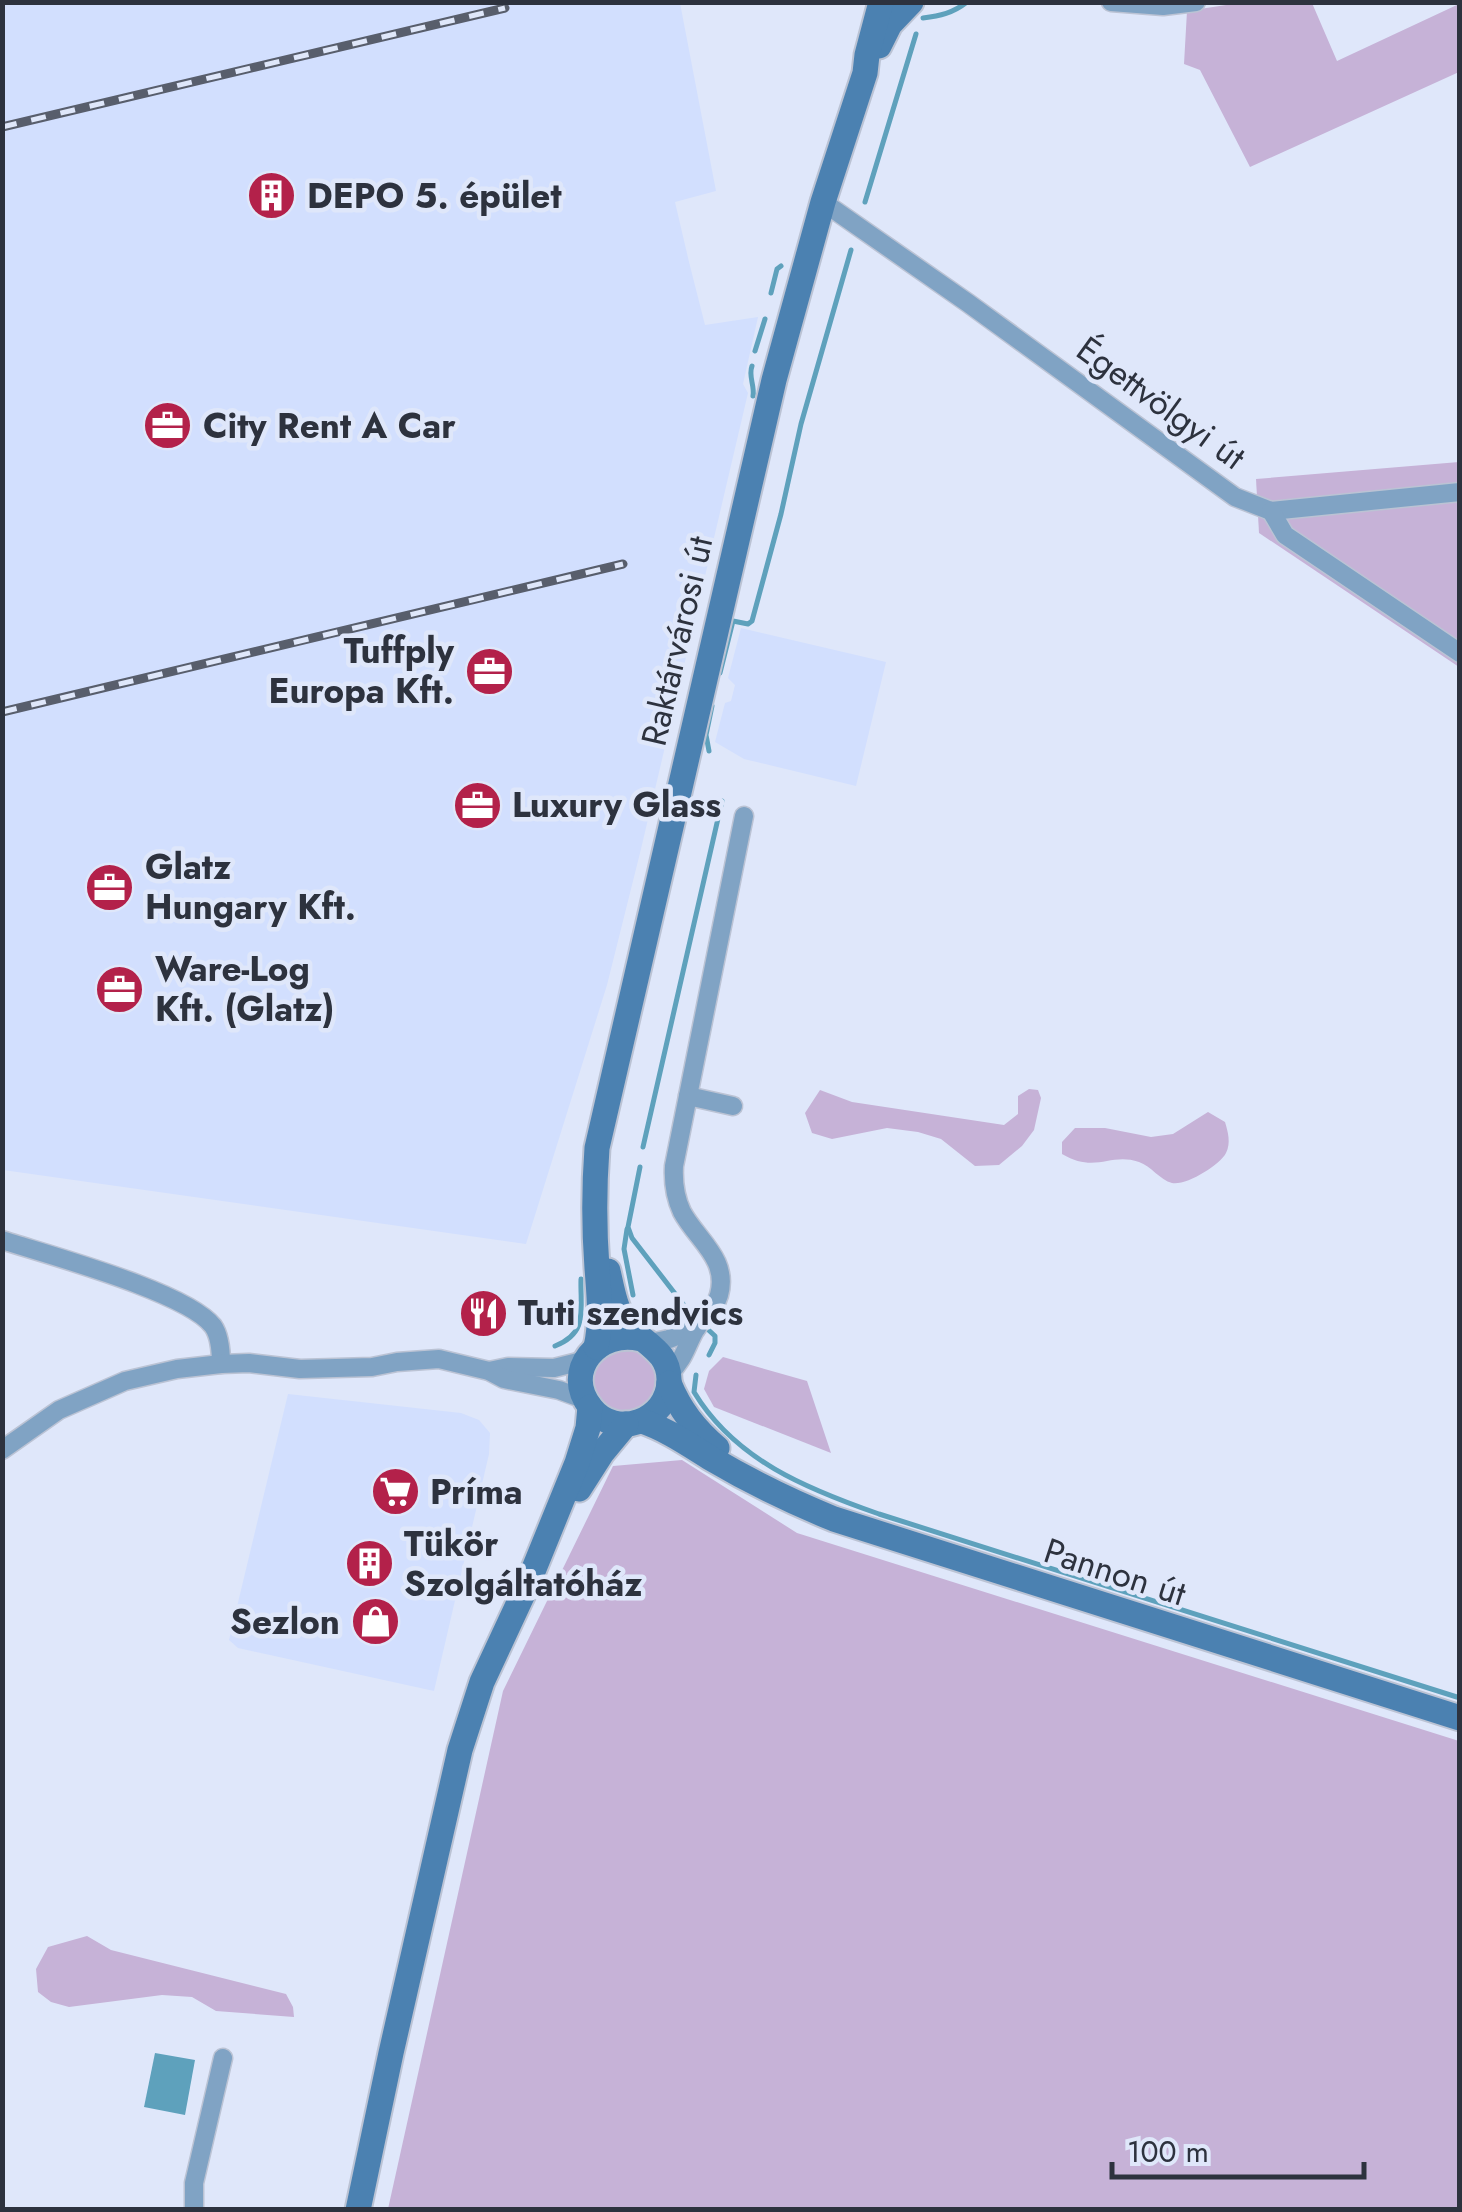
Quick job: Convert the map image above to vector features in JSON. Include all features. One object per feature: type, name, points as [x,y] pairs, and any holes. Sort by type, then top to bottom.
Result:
[{"type":"main road","name":"Raktárvárosi út","points":[[865,73],[882,2]]},
{"type":"main road","name":"Raktárvárosi út","points":[[528,1580],[588,1428],[588,1403],[581,1380],[599,1332],[594,1194],[597,1148],[774,380],[823,202],[865,73],[890,24],[911,2]]},
{"type":"main road","name":"Raktárvárosi út","points":[[596,1232],[618,1309],[626,1323],[663,1357],[669,1379]]},
{"type":"main road","points":[[591,1353],[612,1338],[646,1341]]},
{"type":"main road","points":[[358,2210],[460,1750],[482,1682],[528,1580],[592,1467],[634,1423],[661,1406],[669,1379]]},
{"type":"main road","name":"Pannon út","points":[[669,1379],[678,1404],[696,1429],[754,1481]]},
{"type":"main road","points":[[588,1403],[606,1420],[634,1423]]},
{"type":"main road","name":"Pannon út","points":[[634,1423],[678,1436],[784,1498],[834,1519],[1460,1718]]},
{"type":"street","points":[[1111,2],[1163,6],[1196,2]]},
{"type":"street","name":"Égettvölgyi út","points":[[823,202],[1235,497],[1271,511],[1285,535],[1460,653]]},
{"type":"street","points":[[1271,511],[1460,492]]},
{"type":"street","points":[[669,1379],[697,1328],[710,1313],[722,1279],[714,1254],[693,1228],[676,1196],[674,1166],[744,816]]},
{"type":"street","points":[[688,1096],[733,1106]]},
{"type":"street","points":[[2,1240],[138,1285],[202,1315],[216,1329],[221,1364]]},
{"type":"street","points":[[646,1341],[669,1339],[697,1328]]},
{"type":"street","points":[[489,1371],[508,1367],[554,1368],[591,1353]]},
{"type":"street","points":[[2,1450],[59,1410],[108,1387],[159,1372],[221,1364],[300,1369],[439,1359],[489,1371],[504,1379],[559,1390],[588,1403]]},
{"type":"street","points":[[194,2210],[194,2182],[223,2058]]},
{"type":"shaded area","points":[[3,3],[680,3],[716,191],[675,202],[689,262],[705,325],[758,317],[743,384],[748,393],[607,985],[526,1244],[3,1170]]},
{"type":"shaded area","points":[[1239,3],[1312,3],[1337,61],[1459,4],[1459,72],[1250,167],[1200,70],[1184,64],[1187,11]]},
{"type":"shaded area","points":[[1459,462],[1459,667],[1259,533],[1256,479]]},
{"type":"shaded area","points":[[741,628],[886,662],[856,786],[744,759],[715,742],[725,703],[731,701],[735,685],[728,678]]},
{"type":"shaded area","points":[[1029,1089],[1038,1090],[1041,1098],[1034,1130],[999,1165],[975,1166],[941,1139],[918,1132],[887,1128],[832,1139],[812,1133],[805,1113],[820,1090],[852,1102],[1004,1125],[1018,1114],[1018,1096]]},
{"type":"shaded area","points":[[1208,1112],[1225,1122],[1228,1149],[1210,1169],[1185,1181],[1172,1183],[1143,1164],[1129,1160],[1094,1163],[1062,1154],[1062,1142],[1075,1128],[1105,1128],[1151,1137],[1173,1134]]},
{"type":"shaded area","points":[[625,1349],[648,1358],[657,1381],[648,1404],[625,1413],[602,1404],[593,1381],[602,1358]]},
{"type":"shaded area","points":[[723,1357],[807,1381],[831,1453],[714,1407],[704,1389],[709,1371]]},
{"type":"shaded area","points":[[288,1394],[461,1413],[479,1420],[490,1433],[489,1454],[434,1691],[238,1648],[229,1640]]},
{"type":"shaded area","points":[[682,1460],[797,1533],[1459,1741],[1459,2209],[388,2209],[503,1691],[613,1466]]},
{"type":"shaded area","points":[[87,1936],[111,1950],[286,1994],[294,2017],[216,2011],[192,1997],[162,1995],[69,2007],[51,2002],[38,1992],[36,1969],[48,1947]]},
{"type":"shaded area","points":[[155,2053],[195,2060],[185,2115],[144,2107]]},
{"type":"waterway","points":[[923,18],[946,13],[967,2]]},
{"type":"waterway","points":[[865,202],[916,34]]},
{"type":"waterway","points":[[720,673],[733,621],[752,621],[801,424],[851,250]]},
{"type":"waterway","points":[[771,293],[781,266]]},
{"type":"waterway","points":[[755,351],[765,319]]},
{"type":"waterway","points":[[752,366],[753,396]]},
{"type":"waterway","points":[[709,751],[706,735],[712,706]]},
{"type":"waterway","points":[[643,1147],[722,801]]},
{"type":"waterway","points":[[640,1167],[628,1227],[632,1238],[690,1313],[715,1336],[709,1355]]},
{"type":"waterway","points":[[627,1229],[624,1249],[633,1295]]},
{"type":"waterway","points":[[555,1346],[566,1341],[578,1327],[581,1279]]},
{"type":"waterway","points":[[696,1375],[694,1392],[730,1436],[775,1469],[825,1494],[1460,1698]]},
{"type":"railway","points":[[2,127],[505,8]]},
{"type":"railway","points":[[2,712],[623,564]]},
{"type":"place","name":"DEPO 5. épület","points":[[272,196]]},
{"type":"place","name":"City Rent A Car","points":[[168,426]]},
{"type":"place","name":"Tuffply Europa Kft.","points":[[489,671]]},
{"type":"place","name":"Luxury Glass","points":[[477,805]]},
{"type":"place","name":"Glatz Hungary Kft.","points":[[110,887]]},
{"type":"place","name":"Ware-Log Kft. (Glatz)","points":[[120,989]]},
{"type":"place","name":"Tuti szendvics","points":[[483,1313]]},
{"type":"place","name":"Príma","points":[[395,1492]]},
{"type":"place","name":"Tükör Szolgáltatóház","points":[[369,1564]]},
{"type":"place","name":"Sezlon","points":[[375,1622]]}]
